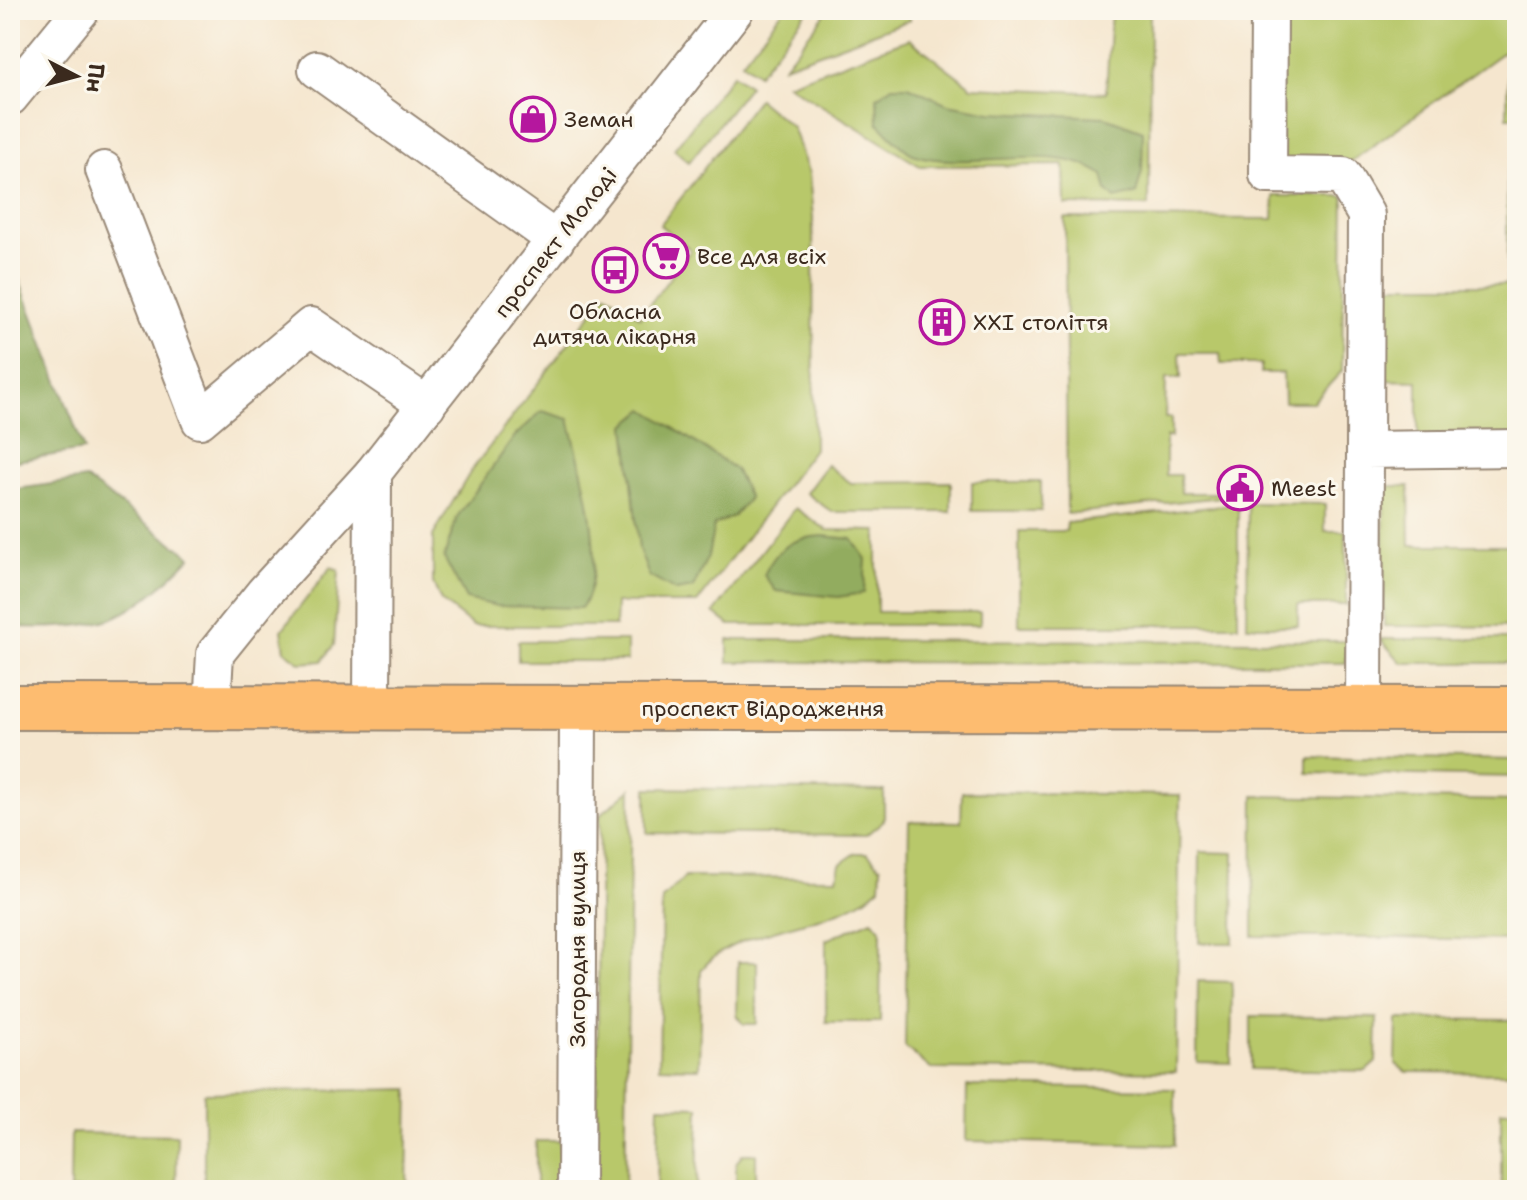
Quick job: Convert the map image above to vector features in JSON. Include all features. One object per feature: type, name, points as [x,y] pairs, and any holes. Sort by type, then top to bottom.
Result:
[{"type":"main road","name":"проспект Відродження","points":[[10,707],[1517,709]]},
{"type":"street","points":[[10,97],[81,10]]},
{"type":"street","name":"проспект Молоді","points":[[212,707],[215,654],[264,593],[373,473],[735,10]]},
{"type":"street","points":[[1269,10],[1268,175],[1343,176],[1366,215],[1364,709]]},
{"type":"street","points":[[317,69],[556,240]]},
{"type":"street","points":[[104,170],[200,420],[311,326],[427,405]]},
{"type":"street","points":[[1365,450],[1517,448]]},
{"type":"street","points":[[372,707],[373,473]]},
{"type":"street","name":"Загородня вулиця","points":[[576,1190],[578,708]]},
{"type":"green space","points":[[783,10],[808,10],[758,74],[742,62]]},
{"type":"green space","points":[[828,10],[910,10],[910,20],[784,66]]},
{"type":"green space","points":[[1111,10],[1150,10],[1149,206],[1065,205],[1064,165],[920,166],[787,84],[909,39],[972,87],[1106,93]]},
{"type":"green space","points":[[1281,10],[1517,10],[1517,42],[1349,163],[1280,163]]},
{"type":"green space","points":[[1517,63],[1517,117],[1507,117],[1508,70]]},
{"type":"green space","points":[[733,74],[749,86],[689,162],[674,149]]},
{"type":"green space","points":[[892,86],[908,86],[948,104],[991,112],[1105,117],[1143,131],[1142,171],[1136,194],[1115,199],[1107,191],[1103,175],[1084,165],[1062,160],[938,159],[910,153],[878,123],[877,97]]},
{"type":"green space","points":[[758,99],[792,127],[809,174],[813,218],[814,449],[697,603],[616,603],[615,626],[473,626],[441,601],[433,583],[433,536],[471,471],[607,293],[640,317],[691,250],[660,225]]},
{"type":"green space","points":[[1507,171],[1517,171],[1517,442],[1418,441],[1418,381],[1379,380],[1379,285],[1507,285]]},
{"type":"green space","points":[[1274,196],[1344,196],[1342,371],[1313,402],[1284,402],[1283,373],[1261,373],[1261,364],[1221,364],[1220,353],[1180,353],[1181,378],[1166,378],[1165,418],[1171,418],[1171,437],[1166,437],[1166,475],[1180,475],[1181,493],[1220,493],[1220,497],[1067,514],[1065,218],[1273,219]]},
{"type":"green space","points":[[10,256],[84,450],[10,462]]},
{"type":"green space","points":[[645,409],[735,469],[749,498],[734,516],[714,525],[708,556],[693,588],[676,591],[649,576],[639,549],[626,425]]},
{"type":"green space","points":[[542,411],[569,419],[590,516],[593,568],[590,591],[581,608],[497,606],[466,599],[444,558],[457,517],[515,436]]},
{"type":"green space","points":[[827,465],[851,483],[951,482],[951,512],[832,512],[806,493]]},
{"type":"green space","points":[[86,479],[191,557],[166,582],[117,616],[65,627],[10,627],[10,490]]},
{"type":"green space","points":[[972,482],[1041,482],[1041,511],[972,511]]},
{"type":"green space","points":[[1384,486],[1409,486],[1410,545],[1517,545],[1517,627],[1384,626]]},
{"type":"green space","points":[[1248,503],[1325,504],[1325,531],[1346,531],[1346,605],[1298,605],[1298,626],[1247,626]]},
{"type":"green space","points":[[1238,504],[1238,625],[1019,625],[1019,531],[1066,531],[1067,523]]},
{"type":"green space","points":[[795,508],[827,530],[877,531],[877,612],[980,612],[980,625],[730,625],[714,613]]},
{"type":"green space","points":[[823,536],[852,539],[866,559],[864,593],[838,597],[776,591],[764,575],[774,558],[794,542]]},
{"type":"green space","points":[[331,567],[339,570],[334,645],[322,661],[301,663],[285,651],[282,630]]},
{"type":"green space","points":[[1380,639],[1517,639],[1517,663],[1402,663]]},
{"type":"green space","points":[[728,640],[1346,641],[1346,663],[728,662]]},
{"type":"green space","points":[[518,641],[627,641],[627,661],[518,661]]},
{"type":"green space","points":[[1307,756],[1517,760],[1517,777],[1307,773]]},
{"type":"green space","points":[[647,788],[884,791],[884,820],[866,835],[647,833]]},
{"type":"green space","points":[[631,789],[625,1190],[596,1190],[600,815]]},
{"type":"green space","points":[[962,792],[1180,795],[1176,1072],[931,1069],[905,1047],[909,821],[961,822]]},
{"type":"green space","points":[[1254,796],[1517,801],[1517,940],[1253,936]]},
{"type":"green space","points":[[1200,852],[1234,853],[1233,943],[1199,943]]},
{"type":"green space","points":[[856,853],[867,853],[881,867],[880,887],[861,901],[838,911],[759,935],[716,956],[701,971],[699,1068],[659,1067],[662,899],[685,877],[837,878],[840,864]]},
{"type":"green space","points":[[872,920],[881,929],[880,1022],[826,1022],[826,940]]},
{"type":"green space","points":[[738,962],[757,962],[757,1024],[744,1024],[737,1015]]},
{"type":"green space","points":[[1198,981],[1232,982],[1231,1063],[1197,1062]]},
{"type":"green space","points":[[1251,1016],[1377,1018],[1376,1062],[1366,1071],[1251,1069]]},
{"type":"green space","points":[[1397,1019],[1517,1020],[1517,1073],[1406,1072],[1396,1064]]},
{"type":"green space","points":[[967,1086],[1175,1089],[1175,1145],[966,1141]]},
{"type":"green space","points":[[409,1089],[407,1190],[204,1190],[204,1093]]},
{"type":"green space","points":[[659,1106],[699,1107],[697,1190],[657,1190]]},
{"type":"green space","points":[[1517,1109],[1517,1190],[1501,1190],[1501,1110]]},
{"type":"green space","points":[[71,1133],[177,1135],[176,1190],[70,1190]]},
{"type":"green space","points":[[536,1141],[560,1141],[560,1190],[536,1190]]},
{"type":"green space","points":[[743,1154],[756,1154],[756,1190],[736,1190],[736,1163]]},
{"type":"place","name":"Земан","points":[[533,119]]},
{"type":"place","name":"Все для всіх","points":[[666,256]]},
{"type":"place","name":"Обласна дитяча лікарня","points":[[615,270]]},
{"type":"place","name":"ХХІ століття","points":[[942,322]]},
{"type":"place","name":"Meest","points":[[1240,488]]}]
